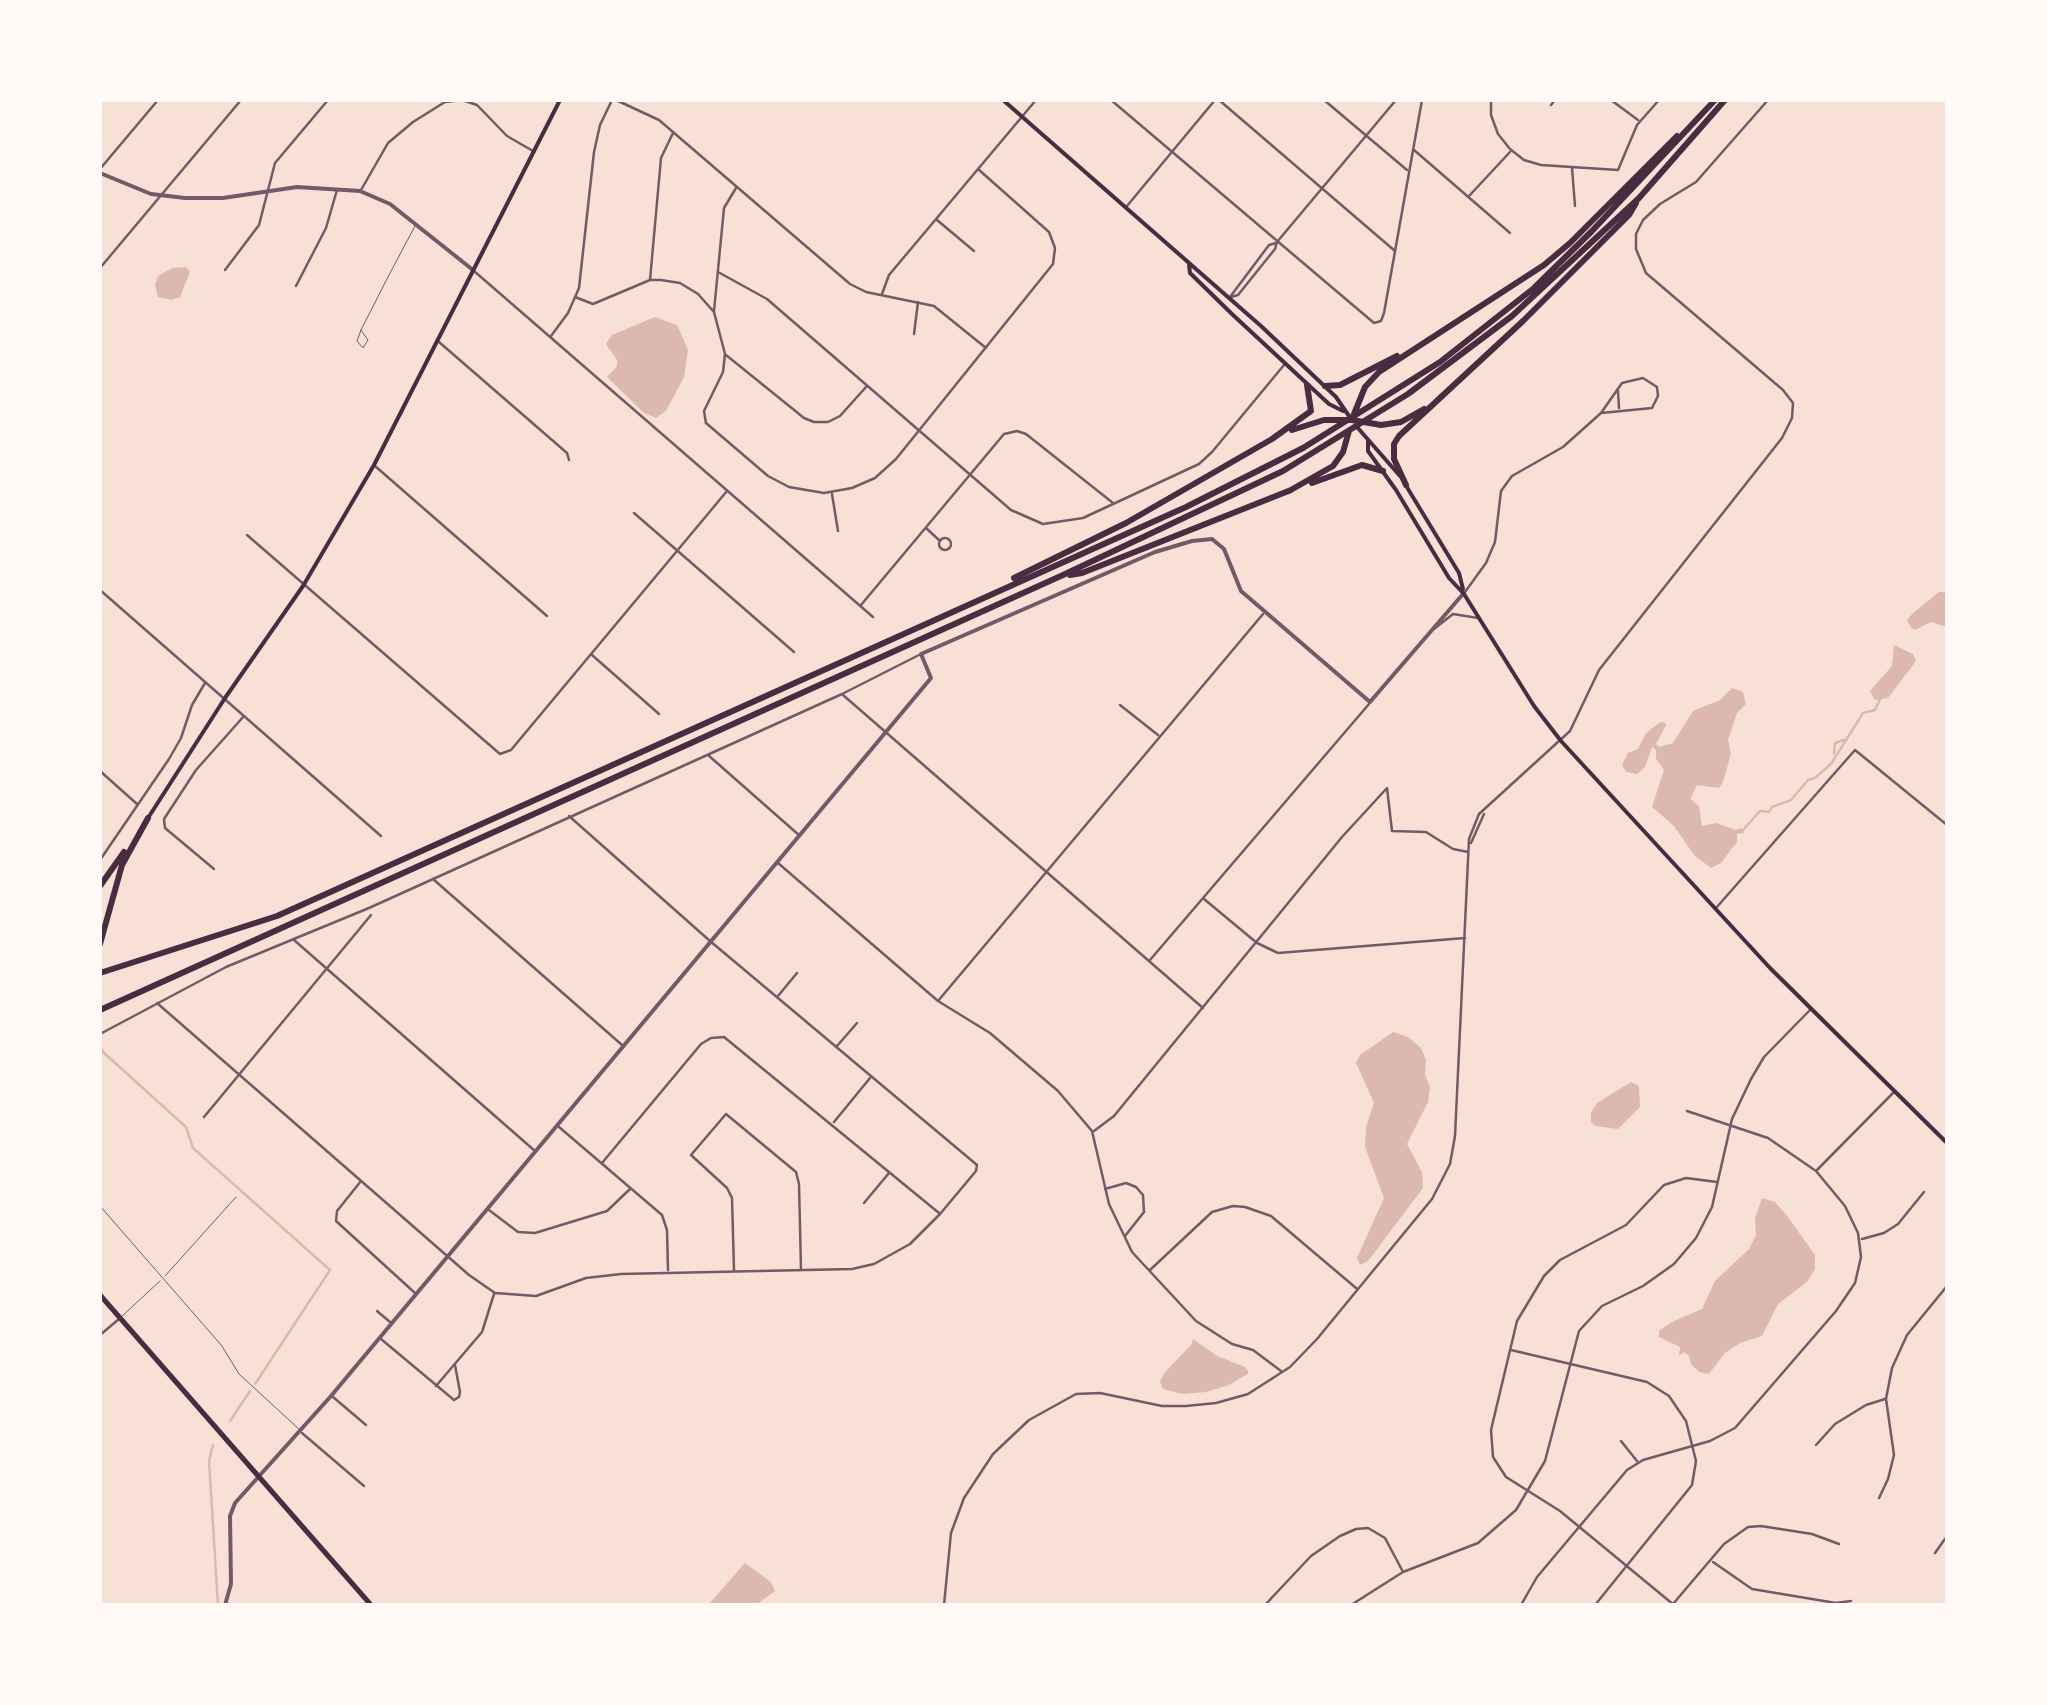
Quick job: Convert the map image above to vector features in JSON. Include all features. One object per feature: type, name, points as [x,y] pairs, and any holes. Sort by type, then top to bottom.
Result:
[{"type":"highway","points":[[100,973],[277,916],[1186,507],[1342,426],[1440,362],[1534,288],[1716,100]]},
{"type":"highway","points":[[100,1010],[1063,575],[1227,499],[1347,434],[1460,358],[1512,316],[1639,198],[1725,100]]},
{"type":"highway","points":[[1289,491],[1333,466],[1343,452],[1365,387],[1380,372],[1544,265],[1694,123]]},
{"type":"highway","points":[[1406,485],[1394,458],[1394,444],[1523,322],[1629,215],[1639,198]]},
{"type":"highway","points":[[1325,386],[1340,385],[1420,344]]},
{"type":"highway","points":[[977,599],[1188,489],[1272,439],[1311,411],[1307,384]]},
{"type":"highway","points":[[1272,439],[1313,422],[1401,422],[1434,403]]},
{"type":"highway","points":[[1063,575],[1082,574],[1362,464],[1383,471]]},
{"type":"highway","points":[[100,886],[148,818]]},
{"type":"highway","points":[[100,944],[122,865],[148,818]]},
{"type":"main road","points":[[148,818],[224,698],[303,586],[374,465],[560,100]]},
{"type":"main road","points":[[1003,100],[1188,265],[1195,266],[1325,386],[1406,485],[1459,573],[1464,594]]},
{"type":"main road","points":[[1188,265],[1190,274],[1284,364],[1328,404],[1343,411]]},
{"type":"main road","points":[[1368,440],[1368,452],[1534,706],[1561,741],[1715,910],[1947,1143]]},
{"type":"main road","points":[[100,1295],[372,1605]]},
{"type":"street","points":[[158,100],[100,171],[161,196],[223,198],[268,191],[338,188],[360,191],[390,204],[473,270],[873,617]]},
{"type":"street","points":[[100,268],[242,100]]},
{"type":"street","points":[[225,270],[259,225],[275,164],[328,100]]},
{"type":"street","points":[[360,191],[388,142],[445,102],[462,100],[477,105],[506,136],[534,151]]},
{"type":"street","points":[[550,337],[575,297],[582,277],[596,138],[614,100],[645,112],[674,131],[850,284],[882,296],[918,301],[941,311],[986,348]]},
{"type":"street","points":[[882,296],[889,274],[1036,100]]},
{"type":"street","points":[[1111,100],[1370,322],[1381,321],[1384,313],[1422,100]]},
{"type":"street","points":[[1126,208],[1217,100],[1395,251]]},
{"type":"street","points":[[1324,100],[1409,172]]},
{"type":"street","points":[[1229,298],[1269,245],[1277,242],[1396,100]]},
{"type":"street","points":[[1490,100],[1495,128],[1511,151],[1534,164],[1618,170],[1640,122],[1659,100]]},
{"type":"street","points":[[1552,105],[1556,100]]},
{"type":"street","points":[[1611,100],[1640,122]]},
{"type":"street","points":[[944,1605],[951,1533],[964,1498],[993,1454],[1029,1420],[1076,1394],[1114,1395],[1162,1406],[1216,1403],[1248,1394],[1282,1372],[1318,1339],[1432,1199],[1450,1164],[1455,1136],[1469,839],[1484,811],[1577,722],[1599,670],[1782,438],[1792,418],[1793,403],[1783,390],[1646,273],[1636,250],[1636,234],[1643,220],[1660,204],[1696,182],[1768,100]]},
{"type":"street","points":[[650,280],[661,158],[674,131]]},
{"type":"street","points":[[1413,149],[1510,233]]},
{"type":"street","points":[[1469,196],[1511,151]]},
{"type":"street","points":[[1572,167],[1575,206]]},
{"type":"street","points":[[737,186],[724,208],[714,312],[725,354],[723,372],[704,411],[706,423],[768,476],[800,491],[832,492],[874,478],[896,459],[1042,281],[1056,256],[1049,232],[978,169]]},
{"type":"street","points":[[296,286],[326,228],[338,188]]},
{"type":"street","points":[[936,218],[974,252]]},
{"type":"street","points":[[718,272],[767,300],[1012,510],[1036,523],[1076,520],[1202,462],[1284,364]]},
{"type":"street","points":[[575,297],[588,304],[598,303],[650,280],[672,281],[704,299],[714,312]]},
{"type":"street","points":[[914,334],[918,301]]},
{"type":"street","points":[[438,341],[567,453],[569,460]]},
{"type":"street","points":[[725,354],[814,422],[828,422],[840,416],[866,386]]},
{"type":"street","points":[[1149,961],[1464,594],[1486,563],[1495,542],[1501,491],[1512,476],[1585,431],[1625,381],[1643,378],[1656,387],[1658,396],[1652,408],[1601,413]]},
{"type":"street","points":[[1618,390],[1619,412]]},
{"type":"street","points":[[860,606],[996,441],[1012,432],[1026,434],[1114,503]]},
{"type":"street","points":[[374,465],[547,616]]},
{"type":"street","points":[[246,535],[500,754],[511,750],[727,491]]},
{"type":"street","points":[[832,492],[838,531]]},
{"type":"street","points":[[634,514],[794,652]]},
{"type":"street","points":[[925,527],[940,541]]},
{"type":"street","points":[[100,1034],[226,967],[369,908],[842,694],[921,654],[1154,552],[1212,539],[1224,549],[1241,591],[1370,702]]},
{"type":"street","points":[[100,590],[381,836]]},
{"type":"street","points":[[938,1001],[1264,612]]},
{"type":"street","points":[[1433,630],[1453,614],[1478,618]]},
{"type":"street","points":[[591,654],[659,714]]},
{"type":"street","points":[[224,1605],[231,1584],[230,1512],[238,1498],[301,1432],[931,678],[921,654]]},
{"type":"street","points":[[100,860],[181,738],[192,706],[206,682]]},
{"type":"street","points":[[842,694],[1204,1009]]},
{"type":"street","points":[[1120,705],[1160,736]]},
{"type":"street","points":[[214,869],[165,828],[164,819],[196,770],[244,715]]},
{"type":"street","points":[[1715,910],[1855,750],[1947,824]]},
{"type":"street","points":[[707,754],[801,836]]},
{"type":"street","points":[[100,771],[138,804]]},
{"type":"street","points":[[1092,1131],[1114,1116],[1337,843],[1387,788],[1392,831],[1426,832],[1453,849],[1469,852]]},
{"type":"street","points":[[157,1003],[447,1256],[495,1293],[536,1296],[597,1276],[852,1269],[874,1264],[910,1244],[978,1167],[710,941],[569,816]]},
{"type":"street","points":[[777,862],[938,1001],[990,1032],[1024,1059],[1067,1101],[1092,1131],[1105,1188],[1132,1252],[1196,1321],[1232,1344],[1253,1350],[1282,1372]]},
{"type":"street","points":[[432,878],[624,1046]]},
{"type":"street","points":[[1203,898],[1257,944],[1278,954],[1466,938]]},
{"type":"street","points":[[204,1117],[371,915]]},
{"type":"street","points":[[293,938],[535,1152]]},
{"type":"street","points":[[777,997],[797,973]]},
{"type":"street","points":[[1351,1605],[1402,1572],[1478,1543],[1529,1492],[1551,1444],[1578,1330],[1591,1315],[1643,1286],[1684,1253],[1704,1225],[1731,1124],[1750,1078],[1764,1057],[1811,1009]]},
{"type":"street","points":[[836,1047],[857,1023]]},
{"type":"street","points":[[602,1163],[693,1053],[711,1038],[724,1037],[940,1214]]},
{"type":"street","points":[[832,1124],[872,1076]]},
{"type":"street","points":[[1816,1171],[1894,1092]]},
{"type":"street","points":[[1520,1605],[1537,1576],[1618,1479],[1638,1462],[1726,1434],[1746,1418],[1836,1311],[1855,1282],[1861,1257],[1860,1240],[1845,1206],[1816,1171],[1776,1142],[1687,1111]]},
{"type":"street","points":[[734,1272],[732,1198],[722,1183],[692,1158],[692,1152],[721,1117],[729,1114],[793,1167],[799,1184],[800,1270]]},
{"type":"street","points":[[557,1126],[664,1218],[668,1273]]},
{"type":"street","points":[[864,1202],[890,1172]]},
{"type":"street","points":[[1718,1182],[1686,1178],[1669,1182],[1626,1224],[1560,1260],[1529,1296],[1517,1321],[1490,1444],[1500,1470],[1579,1526],[1673,1605],[1730,1538],[1748,1527],[1812,1534],[1839,1544]]},
{"type":"street","points":[[361,1182],[336,1210],[336,1221],[416,1294]]},
{"type":"street","points":[[1105,1188],[1130,1184],[1143,1194],[1144,1212],[1124,1238]]},
{"type":"street","points":[[487,1208],[518,1232],[536,1233],[607,1211],[630,1188]]},
{"type":"street","points":[[1860,1240],[1898,1224],[1924,1192]]},
{"type":"street","points":[[1149,1271],[1212,1212],[1245,1207],[1271,1216],[1357,1289]]},
{"type":"street","points":[[1879,1498],[1894,1455],[1886,1399],[1892,1368],[1901,1347],[1946,1289]]},
{"type":"street","points":[[436,1386],[482,1332],[495,1293]]},
{"type":"street","points":[[377,1311],[392,1323]]},
{"type":"street","points":[[100,1335],[120,1318]]},
{"type":"street","points":[[380,1338],[450,1398],[457,1399],[460,1395],[455,1365]]},
{"type":"street","points":[[1510,1350],[1638,1379],[1662,1390],[1682,1412],[1696,1462],[1692,1485],[1595,1605]]},
{"type":"street","points":[[331,1396],[366,1425]]},
{"type":"street","points":[[1816,1445],[1836,1424],[1866,1405],[1886,1399]]},
{"type":"street","points":[[301,1432],[364,1486]]},
{"type":"street","points":[[1621,1441],[1638,1462]]},
{"type":"street","points":[[1265,1605],[1311,1556],[1356,1529],[1368,1528],[1386,1538],[1402,1572]]},
{"type":"street","points":[[1935,1553],[1947,1536]]},
{"type":"street","points":[[1710,1560],[1752,1589],[1814,1602],[1851,1601]]},
{"type":"lane","points":[[361,330],[417,223]]},
{"type":"lane","points":[[120,1318],[236,1196]]},
{"type":"lane","points":[[100,1206],[222,1346],[244,1379],[301,1432]]},
{"type":"shaded area","points":[[186,267],[190,272],[180,297],[158,297],[158,276],[172,268]]},
{"type":"shaded area","points":[[655,317],[677,325],[688,350],[684,377],[666,411],[656,418],[644,413],[607,377],[617,366],[617,360],[606,344],[612,335]]},
{"type":"shaded area","points":[[1939,592],[1947,592],[1947,627],[1931,622],[1915,630],[1911,628],[1907,620]]},
{"type":"shaded area","points":[[1894,645],[1913,654],[1916,661],[1888,698],[1875,700],[1870,691],[1892,666]]},
{"type":"shaded area","points":[[1732,688],[1743,692],[1746,704],[1737,713],[1728,740],[1731,754],[1723,782],[1719,788],[1697,785],[1690,799],[1699,806],[1702,826],[1716,823],[1741,828],[1745,833],[1737,834],[1737,842],[1721,863],[1711,868],[1694,855],[1674,826],[1652,807],[1664,770],[1656,759],[1656,750],[1652,747],[1645,767],[1637,774],[1626,772],[1622,765],[1628,753],[1638,749],[1646,733],[1659,723],[1666,725],[1656,744],[1659,747],[1673,743],[1693,711],[1720,700]]},
{"type":"shaded area","points":[[1393,1032],[1408,1037],[1421,1048],[1426,1060],[1428,1102],[1407,1144],[1422,1172],[1423,1188],[1368,1261],[1360,1265],[1357,1258],[1384,1198],[1365,1147],[1366,1127],[1374,1103],[1356,1063],[1360,1055]]},
{"type":"shaded area","points":[[1631,1082],[1639,1086],[1640,1107],[1618,1129],[1595,1126],[1591,1112],[1597,1103]]},
{"type":"shaded area","points":[[1762,1198],[1775,1202],[1788,1217],[1815,1255],[1815,1269],[1807,1282],[1778,1304],[1762,1336],[1725,1353],[1709,1374],[1699,1372],[1684,1352],[1679,1356],[1680,1347],[1659,1337],[1659,1331],[1702,1309],[1715,1281],[1749,1249],[1756,1235],[1755,1219]]},
{"type":"shaded area","points":[[1193,1339],[1217,1356],[1245,1367],[1249,1373],[1206,1392],[1182,1394],[1163,1389],[1160,1382],[1164,1373]]},
{"type":"shaded area","points":[[745,1563],[771,1582],[775,1591],[756,1605],[708,1605]]},
{"type":"waterway","points":[[1743,830],[1760,811],[1769,812],[1791,800],[1808,780],[1831,764],[1863,713],[1875,710],[1880,699]]},
{"type":"waterway","points":[[1834,754],[1835,743],[1844,740]]},
{"type":"waterway","points":[[100,1045],[186,1127],[193,1148],[330,1270],[255,1384]]},
{"type":"waterway","points":[[230,1421],[250,1391]]},
{"type":"waterway","points":[[213,1445],[209,1461],[218,1605]]}]
